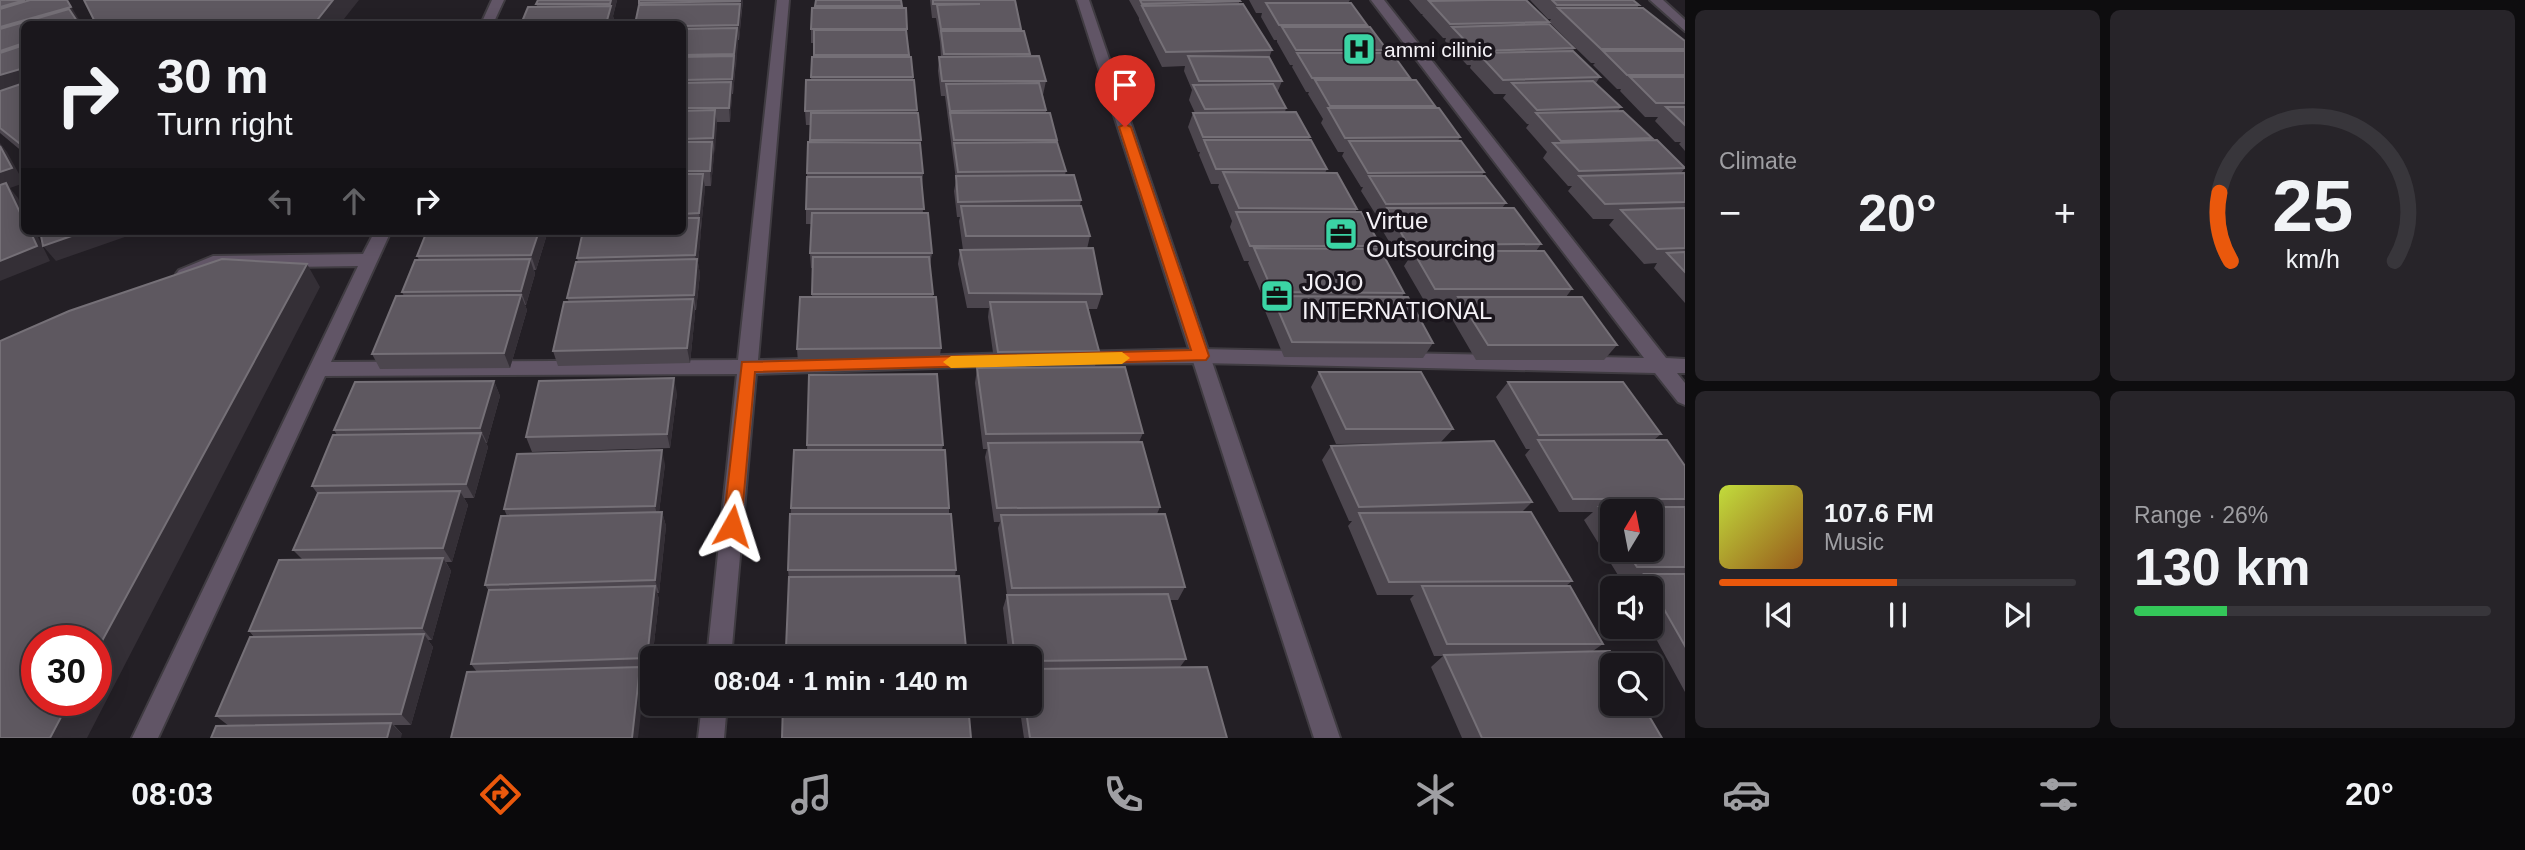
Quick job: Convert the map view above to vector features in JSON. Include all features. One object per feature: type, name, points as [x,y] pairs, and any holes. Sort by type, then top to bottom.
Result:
[{"type":"street","points":[[488,21],[498,0]]},
{"type":"street","points":[[720,646],[783,0]]},
{"type":"street","points":[[1083,0],[1326,738]]},
{"type":"street","points":[[1377,0],[1685,397]]},
{"type":"street","points":[[1656,0],[1685,27]]},
{"type":"street","points":[[145,738],[381,235]]},
{"type":"street","points":[[163,283],[213,262],[367,260]]},
{"type":"street","points":[[316,369],[748,366],[1201,356],[1685,366]]},
{"type":"street","points":[[711,738],[714,716]]},
{"type":"building","points":[[0,0],[25,0],[0,7]]},
{"type":"building","points":[[30,0],[67,0],[71,7],[0,27],[0,9]]},
{"type":"building","points":[[84,0],[333,0],[316,21],[94,21]]},
{"type":"building","points":[[538,0],[611,0],[610,4],[536,4]]},
{"type":"building","points":[[639,0],[740,0],[740,1],[639,3]]},
{"type":"building","points":[[816,0],[901,0],[902,6],[815,6]]},
{"type":"building","points":[[933,0],[1015,0],[1021,29],[941,29],[937,5],[980,4],[933,4]]},
{"type":"building","points":[[1140,0],[1239,0],[1240,1],[1142,4]]},
{"type":"building","points":[[1526,0],[1549,22],[1450,24],[1429,1]]},
{"type":"building","points":[[1552,0],[1633,0],[1639,5],[1557,5]]},
{"type":"building","points":[[1266,3],[1351,3],[1367,25],[1279,25]]},
{"type":"building","points":[[740,4],[738,25],[686,26],[686,21],[636,21],[639,5]]},
{"type":"building","points":[[1243,4],[1272,50],[1166,52],[1142,6]]},
{"type":"building","points":[[611,6],[607,21],[522,21],[528,7]]},
{"type":"building","points":[[812,8],[906,8],[907,29],[811,29]]},
{"type":"building","points":[[1558,8],[1643,8],[1685,41],[1685,49],[1601,49]]},
{"type":"building","points":[[69,9],[77,21],[28,21]]},
{"type":"building","points":[[21,23],[21,44],[0,51],[0,29]]},
{"type":"building","points":[[1549,24],[1574,48],[1475,51],[1452,27]]},
{"type":"building","points":[[1282,27],[1370,27],[1387,50],[1296,50]]},
{"type":"building","points":[[737,28],[734,54],[686,55],[686,29]]},
{"type":"building","points":[[814,30],[906,30],[909,55],[814,55]]},
{"type":"building","points":[[941,31],[1024,31],[1030,54],[944,54]]},
{"type":"building","points":[[21,46],[21,69],[0,75],[0,53]]},
{"type":"building","points":[[1573,51],[1600,77],[1503,80],[1478,53]]},
{"type":"building","points":[[1603,51],[1685,51],[1685,75],[1627,75]]},
{"type":"building","points":[[1297,53],[1392,53],[1410,78],[1312,78]]},
{"type":"building","points":[[734,56],[732,79],[686,80],[686,57]]},
{"type":"building","points":[[1039,56],[1046,81],[942,81],[939,57]]},
{"type":"building","points":[[1188,56],[1269,57],[1282,81],[1199,81]]},
{"type":"building","points":[[812,57],[911,57],[913,77],[811,77]]},
{"type":"building","points":[[1630,77],[1685,77],[1685,103],[1656,103]]},
{"type":"building","points":[[806,80],[914,80],[917,110],[805,111]]},
{"type":"building","points":[[1315,80],[1416,80],[1435,106],[1330,106]]},
{"type":"building","points":[[1593,81],[1621,107],[1537,110],[1512,83]]},
{"type":"building","points":[[731,82],[729,108],[686,108],[686,83]]},
{"type":"building","points":[[1039,83],[1046,110],[950,111],[946,84]]},
{"type":"building","points":[[21,84],[21,145],[0,128],[0,91]]},
{"type":"building","points":[[1273,84],[1286,108],[1205,109],[1193,85]]},
{"type":"building","points":[[1666,107],[1685,107],[1685,125]]},
{"type":"building","points":[[1328,108],[1439,108],[1460,137],[1345,138]]},
{"type":"building","points":[[715,110],[713,138],[686,139],[686,111]]},
{"type":"building","points":[[1623,111],[1652,138],[1561,141],[1536,113]]},
{"type":"building","points":[[1296,112],[1310,137],[1203,137],[1193,113]]},
{"type":"building","points":[[811,113],[918,113],[921,140],[810,140]]},
{"type":"building","points":[[950,113],[1050,113],[1057,140],[954,140]]},
{"type":"building","points":[[1204,140],[1311,140],[1327,169],[1216,169]]},
{"type":"building","points":[[1657,140],[1685,168],[1579,171],[1553,143]]},
{"type":"building","points":[[1349,141],[1461,141],[1484,172],[1368,173]]},
{"type":"building","points":[[686,142],[712,142],[710,171],[686,171]]},
{"type":"building","points":[[808,142],[920,143],[923,173],[807,173]]},
{"type":"building","points":[[1057,142],[1066,171],[958,172],[954,143]]},
{"type":"building","points":[[0,146],[12,168],[0,172]]},
{"type":"building","points":[[1223,172],[1337,173],[1357,209],[1239,208]]},
{"type":"building","points":[[1685,173],[1685,202],[1605,204],[1579,176]]},
{"type":"building","points":[[686,174],[703,174],[699,213],[686,214]]},
{"type":"building","points":[[1074,175],[1081,200],[958,202],[956,176]]},
{"type":"building","points":[[1369,176],[1485,176],[1506,203],[1386,204]]},
{"type":"building","points":[[807,177],[921,177],[924,209],[806,209]]},
{"type":"building","points":[[6,183],[21,215],[21,235],[32,235],[37,246],[0,261],[0,185]]},
{"type":"building","points":[[961,206],[1081,206],[1090,236],[966,236]]},
{"type":"building","points":[[1387,208],[1514,208],[1541,244],[1408,245]]},
{"type":"building","points":[[1685,208],[1685,248],[1657,249],[1621,210]]},
{"type":"building","points":[[1236,212],[1361,212],[1381,246],[1250,246]]},
{"type":"building","points":[[812,213],[928,213],[932,253],[810,253]]},
{"type":"building","points":[[686,218],[699,218],[695,255],[577,258],[582,235],[686,235]]},
{"type":"building","points":[[41,235],[75,235],[43,246]]},
{"type":"building","points":[[425,235],[538,235],[531,255],[417,256]]},
{"type":"building","points":[[1093,248],[1102,294],[969,293],[960,250]]},
{"type":"building","points":[[1254,248],[1380,249],[1404,293],[1273,292]]},
{"type":"building","points":[[1413,251],[1544,251],[1572,289],[1435,289]]},
{"type":"building","points":[[1685,252],[1685,272],[1667,253]]},
{"type":"building","points":[[813,257],[929,257],[933,294],[812,294]]},
{"type":"building","points":[[222,259],[307,264],[111,625],[21,625],[21,716],[62,716],[50,738],[0,738],[0,341],[69,311]]},
{"type":"building","points":[[530,259],[521,291],[402,292],[415,260]]},
{"type":"building","points":[[697,259],[694,295],[567,298],[576,262]]},
{"type":"building","points":[[521,295],[504,353],[372,354],[396,296]]},
{"type":"building","points":[[1272,296],[1408,297],[1433,343],[1292,342]]},
{"type":"building","points":[[800,297],[936,297],[941,348],[797,349]]},
{"type":"building","points":[[1458,297],[1582,297],[1617,345],[1488,345]]},
{"type":"building","points":[[693,299],[687,348],[553,351],[564,302]]},
{"type":"building","points":[[990,302],[1086,302],[1099,351],[998,352]]},
{"type":"building","points":[[1125,367],[1143,433],[986,434],[977,368]]},
{"type":"building","points":[[1319,372],[1421,372],[1453,429],[1346,429]]},
{"type":"building","points":[[937,374],[943,445],[807,445],[809,375]]},
{"type":"building","points":[[674,378],[667,434],[526,437],[539,381]]},
{"type":"building","points":[[494,381],[480,428],[334,430],[355,382]]},
{"type":"building","points":[[1508,382],[1623,382],[1661,434],[1539,435]]},
{"type":"building","points":[[481,433],[466,484],[312,486],[333,435]]},
{"type":"building","points":[[1538,440],[1667,440],[1685,466],[1685,499],[1573,499]]},
{"type":"building","points":[[1494,441],[1532,502],[1359,507],[1331,446]]},
{"type":"building","points":[[1142,442],[1160,507],[997,508],[988,443]]},
{"type":"building","points":[[662,450],[655,506],[504,509],[517,454]]},
{"type":"building","points":[[794,450],[945,450],[949,508],[791,508]]},
{"type":"building","points":[[460,491],[443,548],[293,550],[318,493]]},
{"type":"building","points":[[1663,507],[1685,507],[1685,567],[1637,567],[1634,562],[1663,562]]},
{"type":"building","points":[[662,512],[655,580],[485,585],[501,516]]},
{"type":"building","points":[[1531,512],[1572,581],[1389,582],[1359,513]]},
{"type":"building","points":[[790,514],[951,514],[956,570],[788,570]]},
{"type":"building","points":[[1165,514],[1185,587],[1012,588],[1001,515]]},
{"type":"building","points":[[443,558],[422,628],[249,631],[279,560]]},
{"type":"building","points":[[1644,574],[1685,574],[1685,646],[1663,607],[1663,576]]},
{"type":"building","points":[[959,576],[966,646],[786,646],[789,577]]},
{"type":"building","points":[[655,586],[648,646],[640,646],[640,658],[471,664],[489,590]]},
{"type":"building","points":[[1422,586],[1570,586],[1603,644],[1447,644]]},
{"type":"building","points":[[1168,594],[1186,659],[1042,661],[1042,646],[1013,646],[1007,595]]},
{"type":"building","points":[[424,634],[401,714],[216,716],[250,637]]},
{"type":"building","points":[[1610,651],[1611,653],[1600,653],[1600,716],[1649,716],[1662,738],[1482,738],[1444,655]]},
{"type":"building","points":[[640,667],[632,738],[451,738],[467,672]]},
{"type":"building","points":[[1207,667],[1227,738],[1030,738],[1027,716],[1042,716],[1042,669]]},
{"type":"building","points":[[783,716],[969,716],[971,738],[782,738]]},
{"type":"building","points":[[391,723],[387,738],[211,738],[216,726]]},
{"type":"slow traffic","points":[[951,362],[1122,358]]},
{"type":"place","name":"ammi cilinic","points":[[1359,49]]},
{"type":"place","name":"Virtue Outsourcing","points":[[1341,234]]},
{"type":"place","name":"JOJO INTERNATIONAL","points":[[1277,296]]},
{"type":"route","points":[[732,526],[748,366],[1201,356],[1125,127]]}]
